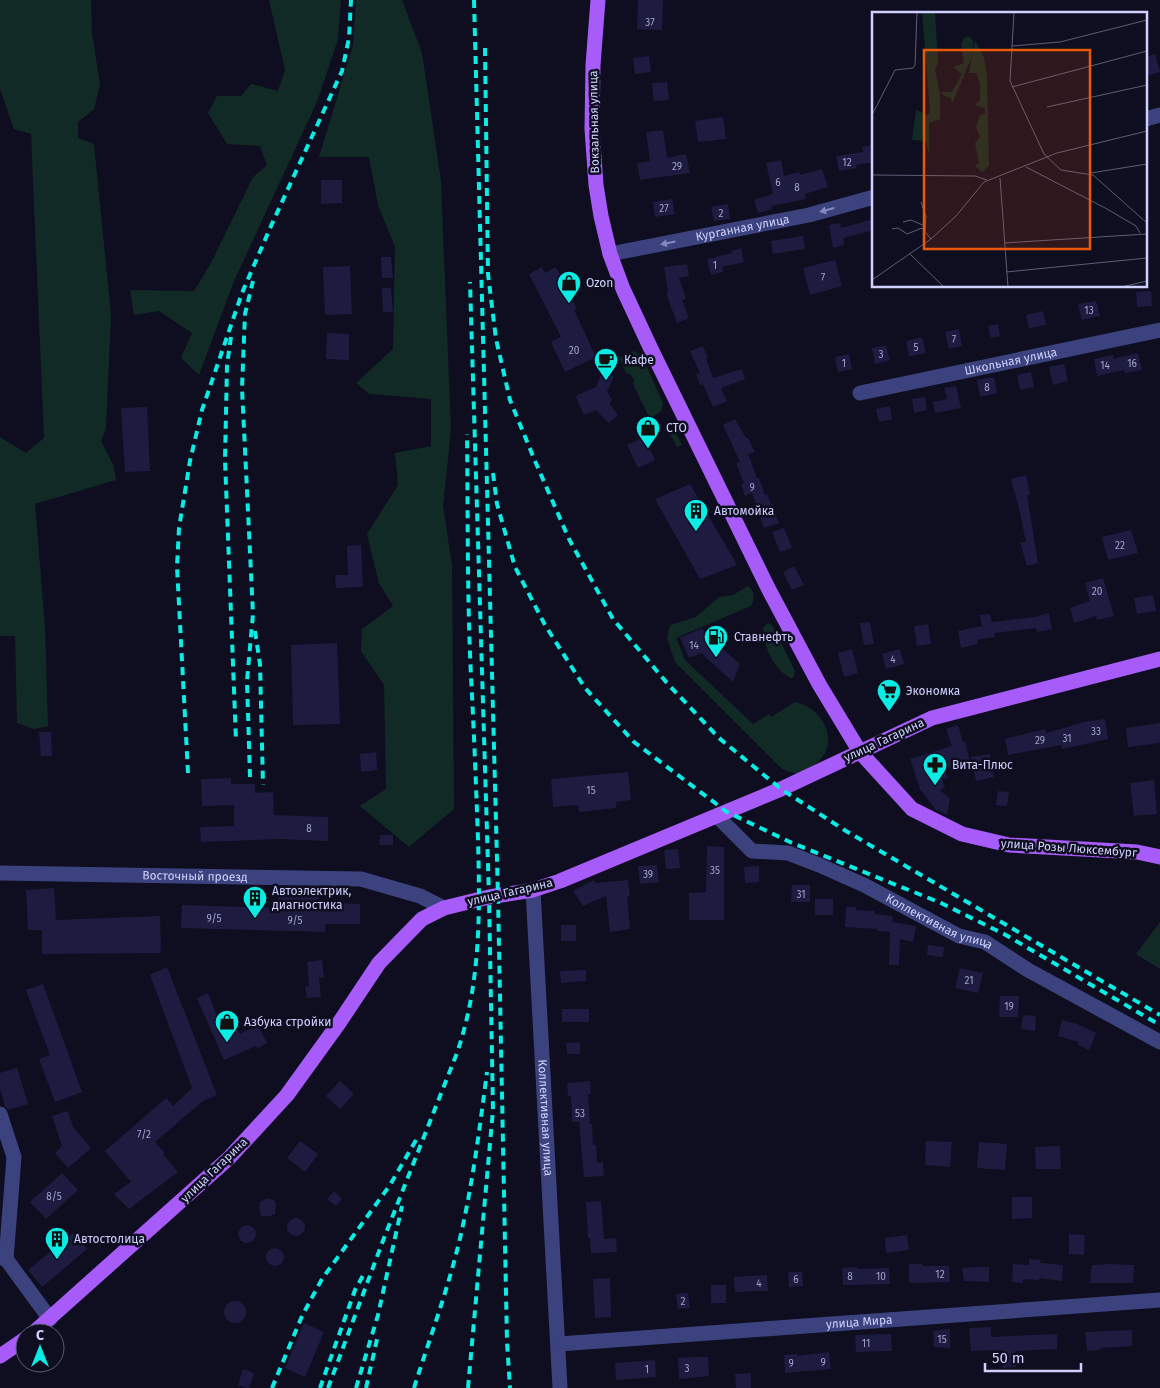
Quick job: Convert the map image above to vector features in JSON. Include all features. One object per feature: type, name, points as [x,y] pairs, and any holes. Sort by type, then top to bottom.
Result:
[{"type":"main road","name":"Вокзальная улица","points":[[598,0],[593,65],[592,129],[596,185],[610,254],[623,289],[768,588],[844,727]]},
{"type":"main road","name":"улица Гагарина","points":[[46,1323],[229,1158],[287,1095],[380,963],[422,919],[444,908],[479,899],[533,890],[560,881],[781,789],[932,718],[1160,659]]},
{"type":"main road","name":"улица Розы Люксембург","points":[[844,727],[860,752],[912,809],[962,834],[1009,845],[1137,852],[1160,857]]},
{"type":"main road","points":[[0,1356],[15,1346]]},
{"type":"street","name":"Курганная улица","points":[[610,254],[809,215],[872,198]]},
{"type":"street","name":"Школьная улица","points":[[860,393],[1160,330]]},
{"type":"street","name":"Коллективная улица","points":[[717,816],[752,851],[788,853],[819,864],[864,885],[959,936],[985,942],[1028,970],[1160,1042]]},
{"type":"street","name":"Восточный проезд","points":[[0,873],[361,879],[420,896],[444,908]]},
{"type":"street","name":"Коллективная улица","points":[[533,890],[559,1344]]},
{"type":"street","points":[[0,1114],[14,1157],[4,1224],[3,1256],[50,1320]]},
{"type":"street","name":"улица Мира","points":[[559,1344],[1160,1300]]},
{"type":"street","points":[[559,1344],[560,1388]]},
{"type":"green space","points":[[0,0],[91,0],[92,33],[100,85],[94,109],[78,122],[78,138],[94,144],[111,314],[106,428],[101,441],[114,467],[116,480],[35,504],[45,627],[48,726],[34,729],[17,723],[15,636],[0,636],[0,437],[26,453],[44,438],[31,134],[14,129],[0,89]]},
{"type":"green space","points":[[269,0],[341,0],[338,39],[317,102],[234,281],[199,375],[181,358],[192,333],[159,311],[134,315],[130,290],[194,291],[211,263],[253,177],[267,165],[260,146],[227,144],[208,113],[217,96],[241,96],[251,84],[278,91],[285,70]]},
{"type":"green space","points":[[356,0],[402,0],[422,53],[441,181],[451,430],[443,506],[452,566],[454,809],[409,847],[360,806],[386,789],[384,685],[361,651],[362,629],[393,606],[379,583],[367,534],[398,485],[395,453],[431,446],[431,399],[369,394],[356,383],[393,349],[395,247],[378,205],[369,157],[319,157],[353,45]]},
{"type":"green space","points":[[634,351],[642,356],[663,403],[661,411],[650,419],[633,384],[634,380],[631,375],[626,373],[620,360],[620,358]]},
{"type":"green space","points":[[674,429],[682,445],[677,447],[669,432]]},
{"type":"green space","points":[[748,586],[754,595],[751,606],[676,638],[685,660],[753,724],[769,714],[771,717],[795,702],[811,709],[818,715],[827,730],[827,748],[818,762],[797,774],[782,769],[675,662],[667,638],[670,625],[696,617],[719,597],[733,595]]},
{"type":"green space","points":[[768,623],[772,625],[795,671],[794,677],[791,678],[779,670],[767,649],[763,628]]},
{"type":"green space","points":[[1160,922],[1160,969],[1136,954]]},
{"type":"building","points":[[638,0],[663,0],[662,30],[637,29]]},
{"type":"building","points":[[1155,54],[1160,72],[1148,75],[1148,56]]},
{"type":"building","points":[[649,56],[651,72],[635,74],[633,58]]},
{"type":"building","points":[[667,82],[669,100],[654,101],[652,83]]},
{"type":"building","points":[[723,117],[726,139],[698,142],[695,121]]},
{"type":"building","points":[[663,130],[667,158],[686,154],[690,173],[640,180],[637,163],[650,161],[646,132]]},
{"type":"building","points":[[872,145],[872,162],[856,165],[857,168],[839,171],[836,156],[863,152],[862,147]]},
{"type":"building","points":[[781,160],[784,176],[799,172],[800,175],[822,169],[828,187],[805,194],[806,199],[771,206],[772,209],[758,213],[754,200],[773,194],[766,163]]},
{"type":"building","points":[[321,180],[342,180],[342,203],[321,204]]},
{"type":"building","points":[[672,199],[675,214],[655,217],[653,202]]},
{"type":"building","points":[[728,204],[730,219],[714,221],[711,207]]},
{"type":"building","points":[[872,220],[872,231],[843,238],[844,245],[833,248],[829,225],[840,223],[841,228]]},
{"type":"building","points":[[803,236],[805,249],[773,254],[771,241]]},
{"type":"building","points":[[741,248],[744,262],[722,267],[723,272],[711,275],[707,259],[732,253],[731,251]]},
{"type":"building","points":[[381,257],[391,257],[393,278],[382,278]]},
{"type":"building","points":[[835,260],[842,286],[810,295],[803,268]]},
{"type":"building","points":[[687,264],[689,276],[679,278],[686,299],[682,300],[689,318],[677,323],[666,293],[668,293],[664,267]]},
{"type":"building","points":[[350,266],[352,314],[325,315],[323,267]]},
{"type":"building","points":[[542,267],[545,273],[556,267],[577,309],[574,310],[596,357],[565,372],[551,342],[561,337],[529,274]]},
{"type":"building","points":[[382,288],[391,288],[393,312],[383,312]]},
{"type":"building","points":[[1151,291],[1152,306],[1137,307],[1136,292]]},
{"type":"building","points":[[1096,301],[1100,316],[1082,320],[1078,304]]},
{"type":"building","points":[[1043,311],[1046,325],[1029,328],[1026,315]]},
{"type":"building","points":[[998,324],[1000,336],[991,338],[988,326]]},
{"type":"building","points":[[959,329],[962,346],[949,349],[945,332]]},
{"type":"building","points":[[327,333],[349,334],[349,360],[326,359]]},
{"type":"building","points":[[922,337],[926,353],[909,356],[906,341]]},
{"type":"building","points":[[886,345],[890,360],[875,364],[872,348]]},
{"type":"building","points":[[703,346],[713,378],[742,369],[745,379],[721,388],[727,401],[713,407],[703,384],[700,385],[696,374],[700,373],[690,351]]},
{"type":"building","points":[[1138,353],[1142,370],[1125,373],[1124,370],[1097,376],[1094,359],[1113,355],[1113,359]]},
{"type":"building","points":[[849,354],[852,369],[838,372],[835,357]]},
{"type":"building","points":[[1064,364],[1068,381],[1053,385],[1049,367]]},
{"type":"building","points":[[603,370],[614,377],[607,391],[612,400],[609,403],[618,415],[609,423],[596,410],[584,415],[576,397],[596,387]]},
{"type":"building","points":[[1031,372],[1034,387],[1020,390],[1017,375]]},
{"type":"building","points":[[994,377],[997,393],[980,397],[977,380]]},
{"type":"building","points":[[956,386],[961,408],[935,413],[933,402],[947,399],[944,388]]},
{"type":"building","points":[[925,397],[927,410],[914,413],[912,399]]},
{"type":"building","points":[[890,406],[892,419],[879,422],[876,409]]},
{"type":"building","points":[[147,407],[150,471],[125,472],[121,408]]},
{"type":"building","points":[[735,419],[755,452],[748,454],[757,478],[759,478],[765,495],[767,494],[779,523],[764,528],[752,493],[745,496],[741,484],[744,483],[736,463],[740,462],[723,425]]},
{"type":"building","points":[[644,437],[655,460],[638,468],[627,445]]},
{"type":"building","points":[[1026,475],[1030,495],[1027,495],[1038,563],[1027,566],[1020,542],[1026,542],[1011,479]]},
{"type":"building","name":"Автомойка","points":[[690,484],[737,565],[700,579],[655,499]]},
{"type":"building","points":[[784,528],[792,548],[780,552],[772,532]]},
{"type":"building","points":[[1131,530],[1138,553],[1108,560],[1102,537]]},
{"type":"building","points":[[361,545],[363,587],[336,588],[335,575],[348,575],[347,546]]},
{"type":"building","points":[[794,566],[804,585],[792,590],[783,572]]},
{"type":"building","points":[[1103,578],[1114,616],[1097,620],[1096,616],[1074,623],[1070,608],[1090,601],[1085,583]]},
{"type":"building","points":[[1153,595],[1156,611],[1137,614],[1134,598]]},
{"type":"building","points":[[1049,613],[1052,629],[1037,632],[1036,628],[994,633],[995,637],[977,640],[978,644],[961,648],[958,631],[982,626],[980,615],[990,614],[992,622],[1034,617]]},
{"type":"building","points":[[870,622],[874,644],[864,645],[860,623]]},
{"type":"building","points":[[928,624],[931,644],[917,646],[914,626]]},
{"type":"building","points":[[702,628],[708,636],[740,664],[733,682],[701,653],[689,658],[680,638]]},
{"type":"building","points":[[337,643],[340,724],[293,725],[291,645]]},
{"type":"building","points":[[852,649],[858,673],[844,677],[838,653]]},
{"type":"building","points":[[900,649],[904,664],[886,669],[882,654]]},
{"type":"building","points":[[1105,719],[1108,739],[1062,749],[1061,745],[1008,755],[1005,739],[1045,729],[1046,733],[1084,722]]},
{"type":"building","points":[[1160,723],[1160,743],[1128,747],[1126,728]]},
{"type":"building","points":[[958,725],[970,761],[945,769],[948,778],[942,779],[945,787],[940,790],[950,799],[947,815],[936,810],[920,789],[910,759],[952,746],[946,729]]},
{"type":"building","points":[[39,732],[51,732],[52,756],[41,756]]},
{"type":"building","points":[[376,752],[377,770],[361,772],[360,754]]},
{"type":"building","points":[[990,754],[994,777],[976,781],[971,757]]},
{"type":"building","points":[[628,772],[631,800],[616,802],[616,808],[579,812],[578,805],[553,807],[551,779]]},
{"type":"building","points":[[231,778],[231,784],[255,784],[255,793],[273,792],[274,815],[328,817],[328,841],[279,839],[201,842],[200,827],[234,826],[234,805],[202,806],[201,779]]},
{"type":"building","points":[[1154,780],[1157,814],[1134,816],[1130,783]]},
{"type":"building","points":[[998,791],[1009,792],[1007,806],[996,805]]},
{"type":"building","points":[[380,835],[393,835],[393,845],[379,845]]},
{"type":"building","points":[[707,846],[724,847],[724,920],[689,920],[689,893],[706,892]]},
{"type":"building","points":[[678,849],[680,868],[666,869],[664,850]]},
{"type":"building","points":[[657,865],[659,882],[640,884],[638,866]]},
{"type":"building","points":[[759,866],[759,882],[745,883],[744,867]]},
{"type":"building","points":[[594,880],[595,883],[628,880],[630,896],[627,897],[630,929],[610,932],[606,896],[583,906],[573,891]]},
{"type":"building","points":[[792,885],[810,885],[810,902],[791,902]]},
{"type":"building","points":[[54,888],[56,920],[160,916],[161,953],[42,954],[42,930],[28,930],[26,890]]},
{"type":"building","points":[[278,894],[319,896],[319,902],[360,904],[360,924],[325,924],[325,932],[181,928],[182,905],[278,908]]},
{"type":"building","points":[[815,899],[833,899],[833,915],[815,915]]},
{"type":"building","points":[[846,907],[856,907],[856,910],[874,911],[874,914],[893,916],[892,922],[916,926],[913,942],[900,939],[899,965],[889,965],[890,932],[877,931],[878,929],[845,927]]},
{"type":"building","points":[[561,925],[576,925],[576,941],[561,941]]},
{"type":"building","points":[[928,945],[944,947],[943,957],[927,955]]},
{"type":"building","points":[[322,960],[324,978],[319,978],[321,997],[307,998],[305,987],[309,986],[307,962]]},
{"type":"building","points":[[167,967],[217,1095],[203,1101],[155,1142],[178,1172],[129,1209],[114,1194],[131,1182],[105,1151],[166,1098],[173,1106],[192,1088],[150,975]]},
{"type":"building","points":[[960,968],[983,973],[978,993],[955,988]]},
{"type":"building","points":[[586,970],[586,981],[561,983],[560,971]]},
{"type":"building","points":[[43,984],[82,1092],[55,1102],[39,1059],[50,1055],[26,990]]},
{"type":"building","points":[[208,993],[224,1034],[237,1028],[240,1034],[258,1025],[267,1043],[224,1060],[197,998]]},
{"type":"building","points":[[1000,996],[1019,996],[1018,1017],[999,1017]]},
{"type":"building","points":[[562,1009],[589,1009],[589,1022],[562,1022]]},
{"type":"building","points":[[1023,1015],[1036,1016],[1035,1031],[1021,1029]]},
{"type":"building","points":[[1062,1020],[1077,1024],[1096,1033],[1089,1050],[1078,1045],[1079,1042],[1058,1036]]},
{"type":"building","points":[[580,1042],[580,1054],[567,1054],[566,1043]]},
{"type":"building","points":[[17,1068],[28,1104],[8,1110],[0,1089],[0,1073]]},
{"type":"building","points":[[340,1081],[354,1094],[340,1109],[326,1096]]},
{"type":"building","points":[[590,1081],[591,1094],[588,1094],[593,1145],[596,1145],[597,1163],[603,1162],[604,1176],[584,1177],[579,1122],[572,1122],[571,1096],[568,1096],[567,1083]]},
{"type":"building","points":[[68,1111],[73,1127],[91,1148],[68,1168],[55,1153],[62,1146],[52,1116]]},
{"type":"building","points":[[300,1141],[318,1154],[305,1172],[287,1158]]},
{"type":"building","points":[[926,1141],[952,1142],[950,1167],[925,1165]]},
{"type":"building","points":[[979,1142],[1007,1144],[1005,1170],[977,1168]]},
{"type":"building","points":[[1060,1146],[1061,1169],[1036,1169],[1035,1147]]},
{"type":"building","points":[[62,1173],[78,1190],[46,1219],[30,1202]]},
{"type":"building","points":[[334,1191],[342,1199],[336,1206],[327,1199]]},
{"type":"building","points":[[1012,1197],[1032,1197],[1032,1218],[1012,1219]]},
{"type":"building","points":[[267,1198],[274,1200],[276,1204],[275,1214],[261,1216],[260,1202]]},
{"type":"building","points":[[601,1201],[604,1239],[616,1238],[617,1252],[591,1253],[590,1238],[588,1238],[586,1202]]},
{"type":"building","points":[[296,1218],[302,1221],[305,1227],[302,1233],[296,1236],[290,1233],[287,1227],[290,1221]]},
{"type":"building","points":[[247,1225],[253,1228],[256,1234],[253,1240],[247,1243],[241,1240],[238,1234],[241,1228]]},
{"type":"building","name":"Автостолица","points":[[73,1233],[87,1249],[42,1287],[28,1270]]},
{"type":"building","points":[[1069,1234],[1085,1235],[1084,1255],[1069,1254]]},
{"type":"building","points":[[907,1235],[909,1250],[886,1253],[885,1238]]},
{"type":"building","points":[[275,1248],[281,1251],[284,1257],[281,1263],[275,1266],[269,1263],[266,1257],[269,1251]]},
{"type":"building","points":[[1029,1259],[1041,1260],[1040,1263],[1063,1265],[1062,1281],[1039,1278],[1039,1280],[1023,1279],[1023,1283],[1012,1282],[1013,1264],[1029,1265]]},
{"type":"building","points":[[909,1264],[949,1266],[950,1282],[909,1283]]},
{"type":"building","points":[[1092,1265],[1134,1265],[1133,1283],[1090,1283]]},
{"type":"building","points":[[857,1267],[857,1269],[889,1268],[890,1284],[843,1285],[842,1268]]},
{"type":"building","points":[[989,1267],[989,1282],[964,1281],[962,1268]]},
{"type":"building","points":[[788,1272],[802,1272],[803,1286],[789,1287]]},
{"type":"building","points":[[767,1275],[768,1291],[735,1292],[734,1277]]},
{"type":"building","points":[[610,1278],[611,1317],[595,1318],[593,1279]]},
{"type":"building","points":[[711,1285],[726,1285],[726,1303],[711,1303]]},
{"type":"building","points":[[688,1293],[690,1308],[678,1309],[676,1294]]},
{"type":"building","points":[[235,1301],[245,1308],[246,1312],[239,1322],[235,1323],[225,1316],[224,1312],[231,1302]]},
{"type":"building","points":[[304,1323],[324,1332],[305,1377],[285,1368]]},
{"type":"building","points":[[991,1327],[991,1337],[1057,1334],[1057,1349],[1015,1351],[1016,1367],[1003,1368],[1002,1350],[971,1351],[969,1328]]},
{"type":"building","points":[[950,1329],[950,1348],[934,1347],[933,1331]]},
{"type":"building","points":[[1132,1330],[1132,1346],[1100,1348],[1100,1350],[1087,1351],[1085,1332]]},
{"type":"building","points":[[891,1334],[892,1351],[856,1352],[855,1335]]},
{"type":"building","points":[[829,1352],[831,1369],[785,1373],[784,1355],[797,1354],[797,1356]]},
{"type":"building","points":[[708,1357],[709,1376],[679,1379],[678,1358]]},
{"type":"building","points":[[655,1360],[656,1377],[616,1380],[615,1363]]},
{"type":"building","points":[[243,1369],[254,1373],[249,1388],[238,1385]]},
{"type":"building","points":[[751,1373],[751,1388],[736,1388],[735,1374]]},
{"type":"railway","points":[[188,773],[177,567],[179,528],[190,461],[202,410],[242,293],[342,71],[349,38],[351,0]]},
{"type":"railway","points":[[474,0],[498,897],[507,1342],[510,1388]]},
{"type":"railway","points":[[485,48],[488,274],[496,339],[510,400],[535,461],[569,539],[613,619],[667,683],[719,738],[781,789],[846,831],[1160,1015]]},
{"type":"railway","points":[[250,777],[247,681],[253,614],[242,388],[245,314],[253,281]]},
{"type":"railway","points":[[468,1388],[493,1110],[489,897],[470,282]]},
{"type":"railway","points":[[231,337],[227,365],[225,460],[236,741]]},
{"type":"railway","points":[[328,1388],[384,1238],[457,1053],[471,1000],[475,974],[479,921],[479,867],[469,616],[467,434]]},
{"type":"railway","points":[[493,473],[497,504],[515,567],[545,625],[585,688],[634,742],[727,812],[790,842],[941,903],[1004,934],[1160,1025]]},
{"type":"railway","points":[[255,631],[260,664],[263,785]]},
{"type":"railway","points":[[414,1388],[445,1293],[461,1234],[473,1174],[487,1072]]},
{"type":"railway","points":[[272,1388],[302,1316],[322,1279],[390,1185],[419,1135]]},
{"type":"railway","points":[[356,1388],[378,1315],[402,1206]]},
{"type":"railway","points":[[320,1388],[355,1290],[365,1272]]},
{"type":"railway","points":[[366,1388],[378,1335]]},
{"type":"place","name":"Ozon","points":[[569,304]]},
{"type":"place","name":"Кафе","points":[[606,381]]},
{"type":"place","name":"СТО","points":[[648,449]]},
{"type":"place","name":"Автомойка","points":[[696,532]]},
{"type":"place","name":"Ставнефть","points":[[716,658]]},
{"type":"place","name":"Экономка","points":[[889,712]]},
{"type":"place","name":"Вита-Плюс","points":[[935,786]]},
{"type":"place","name":"Автоэлектрик, диагностика","points":[[255,919]]},
{"type":"place","name":"Азбука стройки","points":[[227,1043]]},
{"type":"place","name":"Автостолица","points":[[57,1260]]}]
